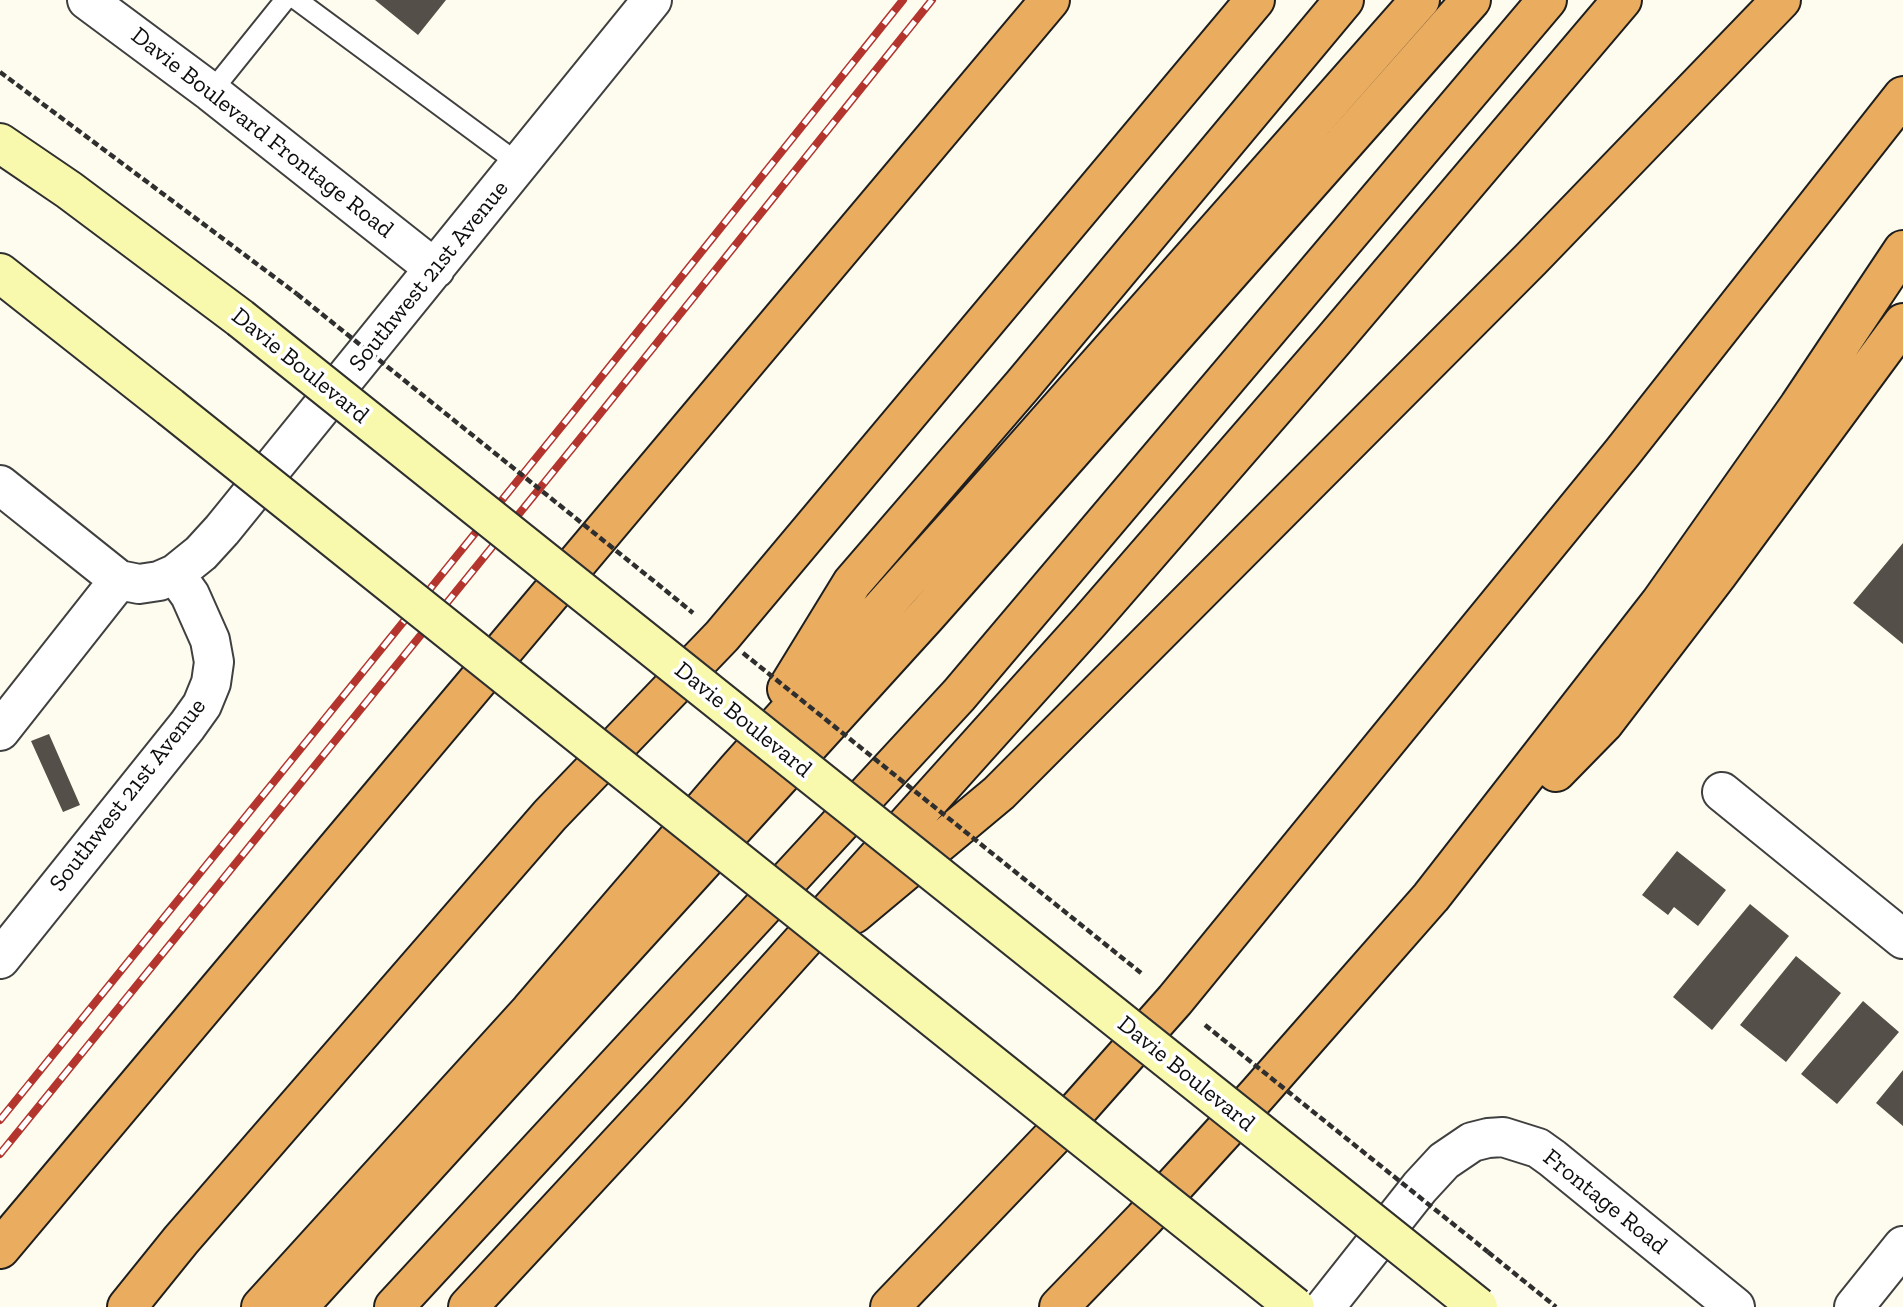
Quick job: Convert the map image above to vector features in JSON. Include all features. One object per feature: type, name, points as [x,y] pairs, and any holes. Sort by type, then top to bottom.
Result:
[{"type":"highway","points":[[0,1250],[1050,0]]},
{"type":"highway","points":[[128,1307],[181,1240],[550,815],[722,636],[1255,0]]},
{"type":"highway","points":[[737,770],[852,583],[1023,386],[1344,0]]},
{"type":"highway","points":[[261,1307],[530,1011],[737,770],[985,494],[1420,0]]},
{"type":"highway","points":[[298,1307],[936,606],[1471,0]]},
{"type":"highway","points":[[394,1307],[959,695],[1547,0]]},
{"type":"highway","points":[[468,1307],[748,1003],[1090,621],[1622,0]]},
{"type":"highway","points":[[748,1003],[999,793],[1531,259],[1781,0]]},
{"type":"highway","points":[[890,1307],[1065,1124],[1141,1039],[1622,453],[1903,96]]},
{"type":"highway","points":[[1059,1307],[1257,1095],[1430,897],[1668,592],[1800,406],[1903,250]]},
{"type":"highway","points":[[1430,897],[1604,723],[1718,574],[1903,323]]},
{"type":"highway","points":[[114,1307],[181,1240]]},
{"type":"main road","name":"Davie Boulevard","points":[[0,143],[69,190],[240,318],[1478,1307]]},
{"type":"main road","points":[[0,273],[1295,1307]]},
{"type":"street","name":"Southwest 21st Avenue","points":[[0,958],[202,705],[211,684],[215,662],[210,640],[190,595],[175,574],[201,553],[222,530],[435,269],[645,2]]},
{"type":"street","name":"Davie Boulevard Frontage Road","points":[[106,5],[211,92],[435,269]]},
{"type":"street","points":[[0,485],[119,580],[139,584],[159,581],[175,574]]},
{"type":"street","points":[[0,731],[119,580]]},
{"type":"street","points":[[1722,792],[1903,939]]},
{"type":"street","name":"Frontage Road","points":[[1325,1307],[1420,1187],[1444,1161],[1472,1142],[1503,1137],[1538,1149],[1552,1158],[1735,1307]]},
{"type":"street","points":[[1854,1307],[1903,1246]]},
{"type":"lane","points":[[211,92],[285,0]]},
{"type":"lane","points":[[297,0],[519,164]]},
{"type":"path","points":[[0,72],[297,294],[665,590]]},
{"type":"path","points":[[743,653],[1141,973]]},
{"type":"path","points":[[1205,1025],[1556,1307]]},
{"type":"building","points":[[375,0],[446,0],[418,35]]},
{"type":"building","points":[[1903,543],[1903,644],[1853,603]]},
{"type":"building","points":[[49,734],[80,805],[63,812],[31,741]]},
{"type":"building","points":[[1677,851],[1726,890],[1698,926],[1674,907],[1668,915],[1642,895]]},
{"type":"building","points":[[1750,904],[1789,936],[1712,1030],[1673,997]]},
{"type":"building","points":[[1796,956],[1841,993],[1786,1062],[1740,1025]]},
{"type":"building","points":[[1863,1001],[1899,1032],[1837,1104],[1801,1074]]},
{"type":"building","points":[[1903,1070],[1903,1126],[1876,1103]]},
{"type":"railway","points":[[0,1120],[903,0]]},
{"type":"railway","points":[[0,1154],[932,0]]}]
